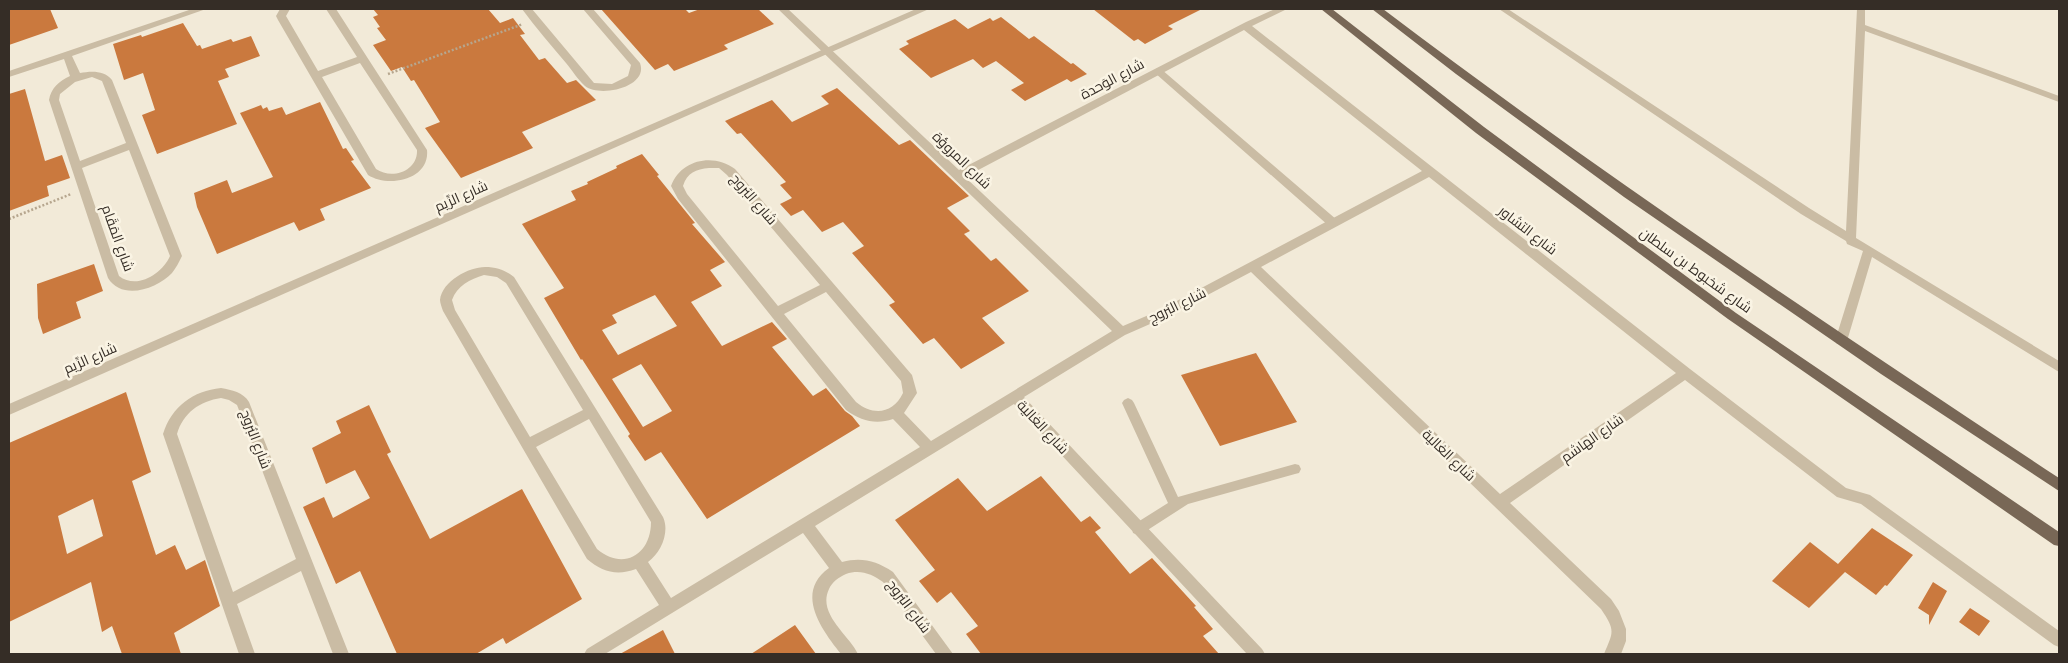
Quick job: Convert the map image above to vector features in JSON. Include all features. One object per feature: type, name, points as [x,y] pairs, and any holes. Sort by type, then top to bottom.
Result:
[{"type":"main road","name":"شارع شخبوط بن سلطان","points":[[1326,9],[1480,130],[1732,316],[2059,540]]},
{"type":"main road","name":"شارع شخبوط بن سلطان","points":[[1377,9],[1514,113],[1635,199],[1841,341],[2059,485]]},
{"type":"street","points":[[9,74],[67,55],[178,12],[201,9]]},
{"type":"street","points":[[285,9],[281,16],[283,20],[372,172],[381,177],[395,178],[416,168],[420,164],[423,154],[331,9]]},
{"type":"street","points":[[527,9],[590,85],[603,88],[625,83],[634,75],[636,66],[588,9]]},
{"type":"street","name":"شارع المروؤة","points":[[783,9],[1121,332]]},
{"type":"street","name":"شارع الرِّيم","points":[[9,410],[924,9]]},
{"type":"street","name":"شارع الوَحدة","points":[[957,176],[1245,26],[1282,9]]},
{"type":"street","name":"شارع التشاور","points":[[1245,26],[1685,373],[1842,493],[1865,500],[2059,640]]},
{"type":"street","points":[[67,55],[76,78]]},
{"type":"street","points":[[316,76],[363,58]]},
{"type":"street","name":"شارع المَقَام","points":[[92,74],[104,77],[133,145],[175,251],[175,262],[165,274],[148,283],[123,285],[114,278],[84,189],[54,97],[58,88],[76,78],[92,74]]},
{"type":"street","points":[[77,166],[133,145]]},
{"type":"street","name":"شارع البُروج","points":[[708,163],[727,168],[907,379],[910,393],[903,407],[896,413],[876,418],[857,412],[776,313],[678,191],[678,181],[686,171],[708,163]]},
{"type":"street","name":"شارع البُروج","points":[[592,654],[1121,332],[1162,314],[1253,267],[1430,172]]},
{"type":"street","name":"شارع الغالية","points":[[1253,267],[1606,604],[1615,615],[1619,627],[1620,639],[1612,654]]},
{"type":"street","points":[[492,271],[500,273],[510,280],[658,521],[658,539],[654,548],[639,561],[626,566],[606,566],[598,562],[527,445],[446,306],[448,293],[452,287],[466,276],[492,271]]},
{"type":"street","points":[[776,313],[828,286]]},
{"type":"street","name":"شارع الهاشم","points":[[1499,503],[1685,373]]},
{"type":"street","name":"شارع البُروج","points":[[247,654],[170,434],[174,419],[187,406],[196,400],[215,394],[231,395],[242,402],[340,654]]},
{"type":"street","name":"شارع الغالية","points":[[1015,396],[1138,530],[1257,654]]},
{"type":"street","points":[[527,445],[591,412]]},
{"type":"street","points":[[896,413],[930,449]]},
{"type":"street","points":[[805,524],[839,570],[824,584],[820,594],[820,603],[822,613],[850,654]]},
{"type":"street","points":[[639,561],[668,607]]},
{"type":"street","points":[[229,602],[304,562]]},
{"type":"street","name":"شارع البُروج","points":[[839,570],[860,564],[880,570],[945,654]]},
{"type":"lane","points":[[1503,9],[1851,241],[2059,367]]},
{"type":"lane","points":[[1851,241],[1861,9]]},
{"type":"lane","points":[[1860,26],[2059,99]]},
{"type":"lane","points":[[1158,71],[1333,223]]},
{"type":"lane","points":[[1841,341],[1868,251]]},
{"type":"lane","points":[[1128,403],[1175,504]]},
{"type":"lane","points":[[1138,530],[1175,504],[1195,495],[1295,469]]},
{"type":"path","points":[[376,79],[535,19]]},
{"type":"path","points":[[9,219],[84,189]]},
{"type":"building","points":[[9,9],[50,9],[58,28],[9,45]]},
{"type":"building","points":[[373,9],[488,9],[500,23],[513,18],[525,34],[520,35],[539,60],[545,58],[567,83],[576,80],[596,100],[522,132],[533,148],[461,178],[425,128],[440,122],[414,80],[411,81],[402,67],[391,71],[373,45],[386,40],[377,28],[380,27],[373,17],[378,15]]},
{"type":"building","points":[[601,9],[685,9],[689,13],[700,9],[758,9],[774,24],[724,45],[728,49],[674,71],[668,64],[655,70]]},
{"type":"building","points":[[1093,9],[1202,9],[1168,26],[1173,29],[1145,44],[1138,39],[1134,41]]},
{"type":"building","points":[[1001,17],[1029,39],[1034,36],[1087,74],[1071,82],[1067,79],[1025,101],[1011,90],[1024,83],[996,61],[983,68],[973,59],[931,78],[899,49],[909,44],[906,41],[955,19],[968,29],[990,18],[993,21]]},
{"type":"building","points":[[183,23],[197,46],[200,45],[202,49],[231,39],[233,42],[251,36],[260,56],[225,69],[229,77],[218,81],[237,124],[157,154],[142,115],[155,110],[143,73],[124,80],[113,44],[141,35],[142,37]]},
{"type":"building","points":[[837,88],[899,145],[910,140],[969,196],[947,208],[970,231],[964,234],[991,261],[996,258],[1029,291],[982,318],[1005,343],[961,369],[934,338],[923,344],[889,305],[895,302],[852,253],[864,246],[843,222],[822,232],[803,210],[791,216],[780,204],[792,198],[780,185],[786,182],[741,133],[737,134],[725,121],[772,100],[792,122],[829,104],[821,96]]},
{"type":"building","points":[[25,89],[45,161],[62,155],[70,178],[47,186],[49,196],[9,211],[9,94]]},
{"type":"building","points":[[320,102],[343,149],[346,148],[354,160],[351,161],[371,188],[320,209],[325,220],[299,231],[294,222],[217,254],[197,207],[194,193],[227,180],[232,193],[273,177],[240,113],[261,105],[263,109],[267,107],[269,111],[282,107],[286,115]]},
{"type":"building","points":[[642,154],[659,175],[657,176],[695,223],[692,224],[725,262],[710,270],[722,286],[691,302],[722,346],[772,322],[787,339],[772,347],[813,396],[826,388],[860,426],[707,519],[661,452],[645,461],[628,436],[630,434],[581,360],[544,298],[564,288],[522,224],[576,200],[571,191],[617,168],[616,166]],"holes":[[[655,295],[677,326],[618,355],[602,330],[617,323],[612,315]],[[641,364],[672,411],[643,427],[612,379]]]},
{"type":"building","points":[[94,264],[103,291],[76,302],[81,318],[43,334],[38,318],[37,284]]},
{"type":"building","points":[[1256,353],[1297,422],[1220,446],[1181,375]]},
{"type":"building","points":[[126,392],[151,472],[132,481],[156,555],[175,545],[186,570],[205,560],[220,606],[174,633],[181,654],[122,654],[112,626],[102,632],[91,582],[9,622],[9,443]],"holes":[[[93,499],[103,536],[67,554],[58,516]]]},
{"type":"building","points":[[369,405],[391,452],[387,454],[430,539],[522,489],[582,599],[506,644],[503,638],[476,654],[397,654],[360,571],[336,584],[303,507],[324,497],[333,518],[370,498],[355,470],[326,484],[312,448],[341,433],[336,421]]},
{"type":"building","points":[[1041,476],[1081,522],[1090,516],[1101,528],[1095,532],[1130,574],[1152,558],[1196,606],[1194,607],[1213,629],[1203,636],[1219,654],[981,654],[966,634],[978,626],[951,592],[937,603],[919,581],[935,570],[895,520],[958,478],[987,511]]},
{"type":"building","points":[[1872,528],[1913,555],[1887,586],[1885,585],[1876,595],[1845,572],[1809,608],[1772,581],[1810,542],[1838,564]]},
{"type":"building","points":[[1933,582],[1947,591],[1929,625],[1929,615],[1918,608]]},
{"type":"building","points":[[1970,608],[1990,621],[1979,636],[1959,622]]},
{"type":"building","points":[[795,625],[816,654],[751,654]]},
{"type":"building","points":[[663,630],[675,654],[620,654]]}]
